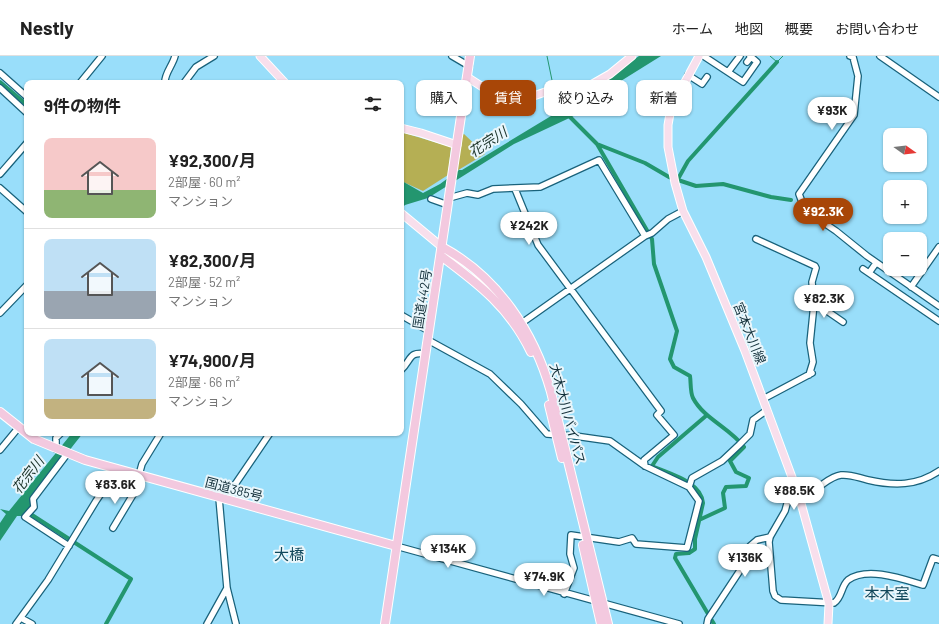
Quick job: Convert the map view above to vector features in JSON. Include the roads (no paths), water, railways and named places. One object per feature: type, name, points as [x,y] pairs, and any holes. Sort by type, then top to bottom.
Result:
[{"type":"highway","name":"国道442号","points":[[396,546],[470,56]]},
{"type":"highway","name":"大木大川バイパス","points":[[442,243],[483,277],[519,325],[542,363],[592,572],[599,603],[601,624]]},
{"type":"highway","name":"大木大川バイパス","points":[[441,256],[477,282],[519,325]]},
{"type":"highway","name":"国道385号","points":[[0,412],[24,432]]},
{"type":"highway","name":"国道385号","points":[[30,436],[67,454],[117,470],[396,546]]},
{"type":"highway","points":[[385,624],[396,546]]},
{"type":"highway","name":"大木大川バイパス","points":[[599,603],[608,624]]},
{"type":"main road","points":[[260,56],[282,80]]},
{"type":"main road","points":[[467,77],[498,97],[528,98],[566,85],[582,90],[610,74],[632,56]]},
{"type":"main road","name":"宮本大川線","points":[[702,57],[688,75],[672,108],[668,125],[668,147],[675,183],[683,211],[711,269],[799,496],[830,604],[828,624]]},
{"type":"main road","points":[[404,129],[457,145]]},
{"type":"main road","points":[[404,216],[442,243]]},
{"type":"street","points":[[82,80],[102,56]]},
{"type":"street","points":[[165,80],[175,56]]},
{"type":"street","points":[[186,80],[196,67],[214,56]]},
{"type":"street","points":[[452,56],[469,66]]},
{"type":"street","points":[[728,72],[740,56]]},
{"type":"street","points":[[702,57],[743,82],[757,62],[751,56],[747,62]]},
{"type":"street","points":[[850,56],[853,57],[858,76],[854,115],[799,194],[805,210],[836,231],[873,268],[939,322]]},
{"type":"street","points":[[854,63],[859,56]]},
{"type":"street","points":[[880,56],[939,97]]},
{"type":"street","points":[[737,78],[741,72]]},
{"type":"street","points":[[0,73],[24,94]]},
{"type":"street","points":[[688,75],[702,84],[707,77]]},
{"type":"street","points":[[0,88],[24,109]]},
{"type":"street","points":[[0,174],[24,146]]},
{"type":"street","points":[[431,199],[449,202],[467,193],[478,195],[493,189],[540,187],[599,160],[648,235]]},
{"type":"street","points":[[0,188],[24,209]]},
{"type":"street","points":[[515,189],[538,244],[662,411],[657,415],[674,435],[644,460],[645,466]]},
{"type":"street","points":[[519,325],[648,235],[668,219],[683,211]]},
{"type":"street","points":[[756,239],[816,268],[812,282],[814,302],[810,343],[813,362],[811,374],[762,399]]},
{"type":"street","points":[[911,287],[939,247]]},
{"type":"street","points":[[863,269],[873,268],[911,287],[939,306]]},
{"type":"street","points":[[0,313],[24,288]]},
{"type":"street","points":[[814,302],[843,322]]},
{"type":"street","points":[[404,317],[429,331]]},
{"type":"street","points":[[428,340],[490,374],[521,404],[547,434],[607,440],[645,466],[690,485],[699,501],[687,548],[636,544],[632,538],[623,542],[571,535],[570,554],[574,568],[564,594]]},
{"type":"street","points":[[404,366],[412,355],[417,353],[426,354]]},
{"type":"street","points":[[690,485],[692,478],[722,461],[740,445],[750,434],[753,420],[766,410]]},
{"type":"street","points":[[0,450],[19,428]]},
{"type":"street","points":[[57,449],[56,438],[58,436]]},
{"type":"street","points":[[113,528],[134,493],[142,464],[159,436]]},
{"type":"street","points":[[236,624],[227,588],[221,498],[236,484],[266,436]]},
{"type":"street","points":[[67,454],[33,499],[34,507],[25,517],[70,543]]},
{"type":"street","points":[[16,624],[48,580],[117,470]]},
{"type":"street","points":[[939,471],[929,478],[907,484],[883,484],[852,475],[841,475],[788,500],[785,511],[770,537],[773,591],[778,598],[830,604],[837,601],[845,584],[853,578],[877,573],[923,585],[933,558],[939,560]]},
{"type":"street","points":[[707,621],[739,572],[750,546],[757,540],[770,537]]},
{"type":"street","points":[[396,546],[578,598],[679,624]]},
{"type":"street","points":[[207,624],[227,588]]},
{"type":"street","points":[[21,618],[32,624]]},
{"type":"waterway","points":[[547,56],[552,80]]},
{"type":"waterway","points":[[770,56],[777,62],[783,56]]},
{"type":"waterway","points":[[678,179],[688,161],[777,62]]},
{"type":"waterway","points":[[0,82],[24,102]]},
{"type":"waterway","points":[[569,116],[597,144],[645,163],[669,177],[696,186],[723,184],[771,197],[791,200]]},
{"type":"waterway","points":[[597,144],[652,239],[654,264],[677,331],[670,359],[674,367],[690,376],[692,396],[698,405],[710,418],[732,434],[744,447],[730,461],[736,472],[749,478],[746,486],[726,487],[723,493],[725,508],[699,520]]},
{"type":"waterway","points":[[707,415],[658,457],[652,466],[683,479],[697,489],[701,495],[703,503],[695,539],[695,549],[689,553],[676,554],[675,558],[714,624]]},
{"type":"waterway","points":[[32,515],[131,579],[106,624]]},
{"type":"district","name":"大橋","points":[[289,555]]},
{"type":"district","name":"本木室","points":[[887,594]]},
{"type":"water label","name":"花宗川","points":[[488,142]]},
{"type":"water label","name":"花宗川","points":[[28,475]]}]
